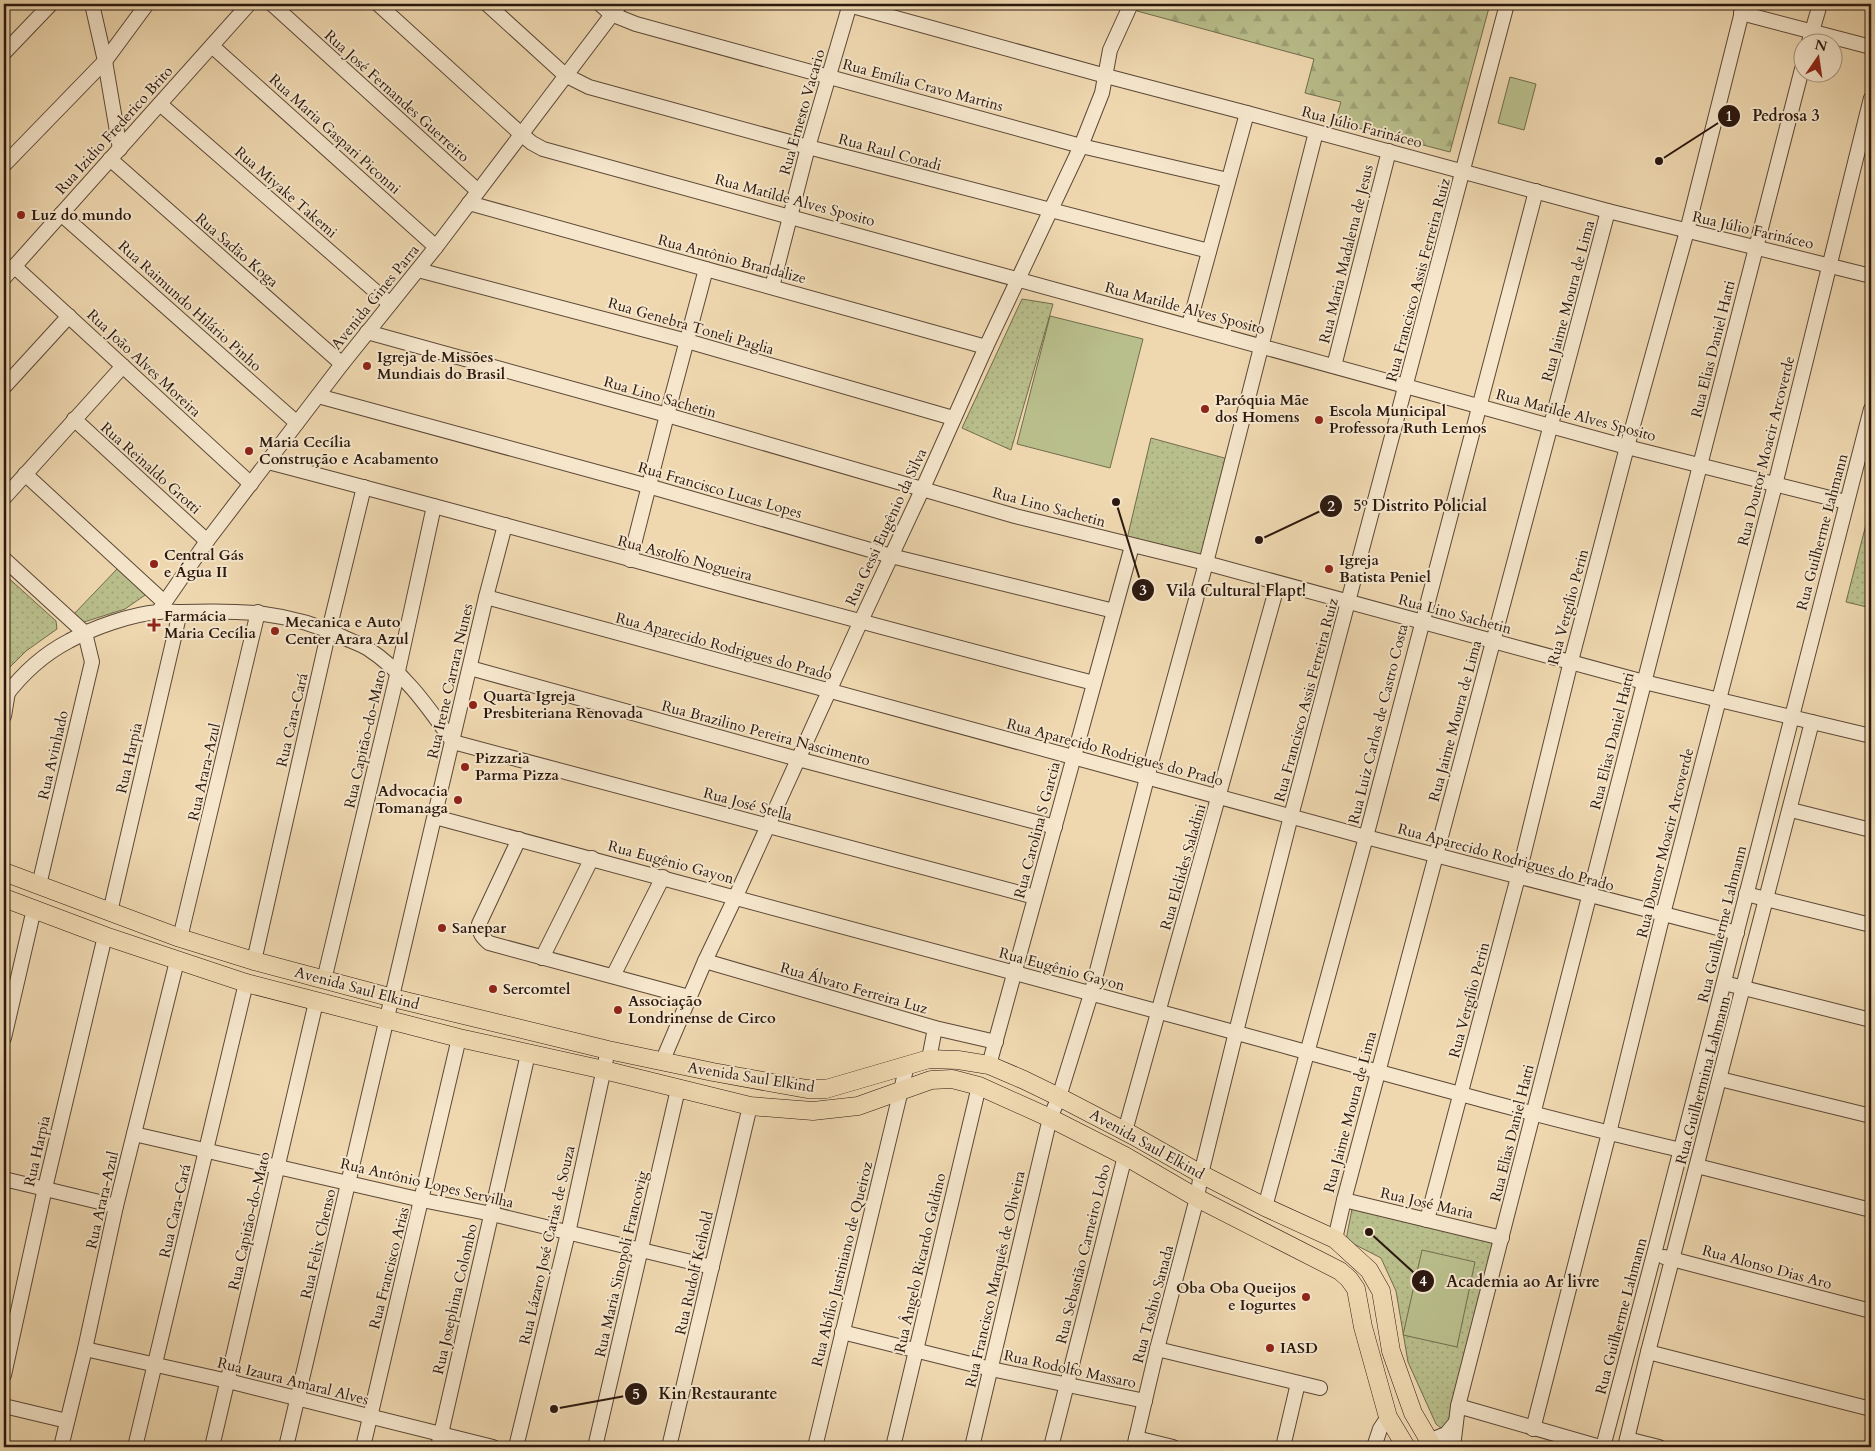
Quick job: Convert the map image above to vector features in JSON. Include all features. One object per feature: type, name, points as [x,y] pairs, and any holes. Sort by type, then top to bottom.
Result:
[{"type":"main road","name":"Avenida Saul Elkind","points":[[4,872],[180,938],[254,961],[393,998],[662,1062],[806,1089],[826,1089],[929,1059],[958,1060],[989,1065],[1024,1080],[1125,1131],[1201,1174],[1335,1240],[1369,1270],[1381,1291],[1391,1351],[1413,1413],[1431,1444]]},
{"type":"main road","name":"Avenida Saul Elkind","points":[[4,898],[106,936],[246,983],[459,1038],[604,1070],[750,1106],[813,1110],[858,1106],[901,1089],[931,1080],[952,1079],[979,1086],[1050,1118],[1125,1156],[1197,1198],[1340,1271],[1356,1289],[1374,1370],[1388,1417],[1406,1447]]},
{"type":"main road","points":[[1362,1320],[1384,1315]]},
{"type":"street","points":[[4,53],[51,4]]},
{"type":"street","points":[[92,4],[105,61],[120,149]]},
{"type":"street","points":[[4,165],[105,61],[147,4]]},
{"type":"street","name":"Rua Izidio Frederico Brito","points":[[4,278],[249,4]]},
{"type":"street","name":"Rua José Fernandes Guerreiro","points":[[272,4],[478,191]]},
{"type":"street","name":"Rua Matilde Alves Sposito","points":[[378,4],[521,134],[543,149],[790,215],[1627,447],[1846,502]]},
{"type":"street","name":"Rua Raul Coradi","points":[[487,4],[565,75],[589,87],[808,147],[1209,251]]},
{"type":"street","name":"Rua Emília Cravo Martins","points":[[600,4],[616,9],[636,24],[1081,146],[1228,180]]},
{"type":"street","name":"Rua Júlio Farináceo","points":[[848,4],[1106,76],[1608,211],[1871,276]]},
{"type":"street","name":"Rua Ernesto Vacario","points":[[772,287],[808,147],[848,4]]},
{"type":"street","name":"Rua Gessi Eugênio da Silva","points":[[662,1062],[705,961],[923,488],[953,418],[1081,146],[1097,109],[1106,76],[1110,50],[1128,4]]},
{"type":"street","name":"Rua Francisco Assis Ferreira Ruiz","points":[[1201,1174],[1291,816],[1507,4]]},
{"type":"street","points":[[1812,32],[1820,4]]},
{"type":"street","points":[[1742,8],[1799,32]]},
{"type":"street","name":"Rua Vergílio Perin","points":[[1427,1220],[1518,876],[1627,447],[1686,231],[1742,8]]},
{"type":"street","name":"Avenida Gines Parra","points":[[161,607],[207,541],[342,364],[436,247],[616,9]]},
{"type":"street","points":[[1842,42],[1871,47]]},
{"type":"street","name":"Rua Maria Gaspari Piconni","points":[[212,46],[436,247]]},
{"type":"street","name":"Rua Elias Daniel Hatti","points":[[1453,1447],[1458,1406],[1799,82]]},
{"type":"street","name":"Rua Doutor Moacir Arcoverde","points":[[1533,1429],[1718,699],[1775,485],[1871,98]]},
{"type":"street","name":"Rua Miyake Takemi","points":[[160,104],[390,304]]},
{"type":"street","points":[[1189,325],[1247,113]]},
{"type":"street","name":"Rua Francisco Marquês de Oliveira","points":[[972,1447],[1050,1118],[1059,1098],[1091,994],[1147,778],[1206,563],[1316,132]]},
{"type":"street","name":"Rua Maria Madalena de Jesus","points":[[1334,366],[1389,151]]},
{"type":"street","name":"Rua Sadão Koga","points":[[110,159],[342,364]]},
{"type":"street","name":"Rua Luiz Carlos de Castro Costa","points":[[1265,1207],[1306,1051],[1366,837],[1421,622],[1536,191]]},
{"type":"street","name":"Rua Antônio Brandalize","points":[[469,203],[986,346]]},
{"type":"street","name":"Rua Jaime Moura de Lima","points":[[1335,1240],[1492,641],[1608,211]]},
{"type":"street","name":"Rua Raimundo Hilário Pinho","points":[[61,214],[297,423]]},
{"type":"street","name":"Rua João Alves Moreira","points":[[14,266],[251,484]]},
{"type":"street","points":[[630,560],[666,415],[706,269]]},
{"type":"street","name":"Rua Genebra Toneli Paglia","points":[[418,270],[687,341],[953,418]]},
{"type":"street","points":[[4,387],[69,316]]},
{"type":"street","name":"Rua Lino Sachetin","points":[[368,332],[923,488],[1015,516],[1278,582],[1644,682],[1871,736]]},
{"type":"street","points":[[4,498],[123,366]]},
{"type":"street","name":"Rua Francisco Lucas Lopes","points":[[318,396],[648,486],[891,556],[1114,611]]},
{"type":"street","name":"Rua Guilherme Lahmann","points":[[1601,1447],[1654,1254],[1871,409]]},
{"type":"street","name":"Rua Reinaldo Grotti","points":[[74,419],[207,541]]},
{"type":"street","name":"Rua Astolfo Nogueira","points":[[268,462],[860,623],[1094,683]]},
{"type":"street","points":[[26,474],[161,607],[180,612],[218,610],[258,612],[329,630],[366,648],[398,671],[425,702],[453,742]]},
{"type":"street","name":"Rua Cara-Cará","points":[[254,961],[329,630],[364,487]]},
{"type":"street","name":"Rua Capitão-do-Mato","points":[[324,980],[398,671],[434,506]]},
{"type":"street","name":"Rua Irene Carrara Nunes","points":[[388,1020],[486,597],[505,525]]},
{"type":"street","name":"Rua Carolina S Garcia","points":[[989,1065],[1132,546]]},
{"type":"street","points":[[4,559],[84,633]]},
{"type":"street","name":"Rua Elclides Saladini","points":[[1125,1131],[1220,796],[1278,582]]},
{"type":"street","name":"Rua Aparecido Rodrigues do Prado","points":[[486,597],[1436,856],[1737,933]]},
{"type":"street","points":[[4,716],[6,695],[37,663],[60,646],[84,633],[161,607]]},
{"type":"street","name":"Rua Harpia","points":[[110,912],[180,612]]},
{"type":"street","name":"Rua Arara-Azul","points":[[180,938],[258,612]]},
{"type":"street","name":"Rua Avinhado","points":[[39,885],[92,662],[84,633]]},
{"type":"street","name":"Rua Brazilino Pereira Nascimento","points":[[470,668],[798,759],[1055,827]]},
{"type":"street","name":"Rua Guilhermina Lahmann","points":[[1626,1443],[1672,1259],[1791,810],[1812,722]]},
{"type":"street","name":"Rua José Stella","points":[[453,742],[1036,898]]},
{"type":"street","points":[[1791,810],[1871,830]]},
{"type":"street","name":"Rua Eugênio Gayon","points":[[435,817],[736,896],[1378,1072],[1681,1150]]},
{"type":"street","points":[[519,838],[479,924],[479,931],[489,943],[689,997]]},
{"type":"street","points":[[542,958],[592,858]]},
{"type":"street","points":[[613,976],[663,877]]},
{"type":"street","points":[[1746,894],[1871,925]]},
{"type":"street","points":[[4,1038],[34,909]]},
{"type":"street","name":"Rua Harpia","points":[[4,1375],[45,1188],[106,936]]},
{"type":"street","name":"Rua Arara-Azul","points":[[61,1447],[86,1349],[116,1206],[177,960]]},
{"type":"street","name":"Rua Álvaro Ferreira Luz","points":[[705,961],[935,1028],[996,1042]]},
{"type":"street","name":"Rua Cara-Cará","points":[[135,1447],[246,983]]},
{"type":"street","points":[[1724,983],[1871,1020]]},
{"type":"street","name":"Rua Capitão-do-Mato","points":[[212,1447],[316,1002]]},
{"type":"street","name":"Rua Felix Chenso","points":[[286,1447],[388,1020]]},
{"type":"street","points":[[929,1059],[935,1028]]},
{"type":"street","name":"Rua Francisco Arias","points":[[363,1447],[459,1038]]},
{"type":"street","name":"Rua Lázaro José Carias de Souza","points":[[516,1447],[568,1233],[608,1050]]},
{"type":"street","name":"Rua Josephina Colombo","points":[[440,1441],[528,1054]]},
{"type":"street","name":"Rua Abílio Justiniano de Queiroz","points":[[815,1447],[907,1065]]},
{"type":"street","points":[[1720,1079],[1871,1116]]},
{"type":"street","name":"Rua Ângelo Ricardo Galdino","points":[[893,1447],[979,1086]]},
{"type":"street","name":"Rua Maria Sinopoli Francovig","points":[[595,1447],[678,1089]]},
{"type":"street","name":"Rua Rudolf Keihold","points":[[670,1447],[750,1106]]},
{"type":"street","name":"Rua Antônio Lopes Servilha","points":[[134,1134],[422,1200],[492,1214],[712,1267]]},
{"type":"street","name":"Rua Sebastião Carneiro Lobo","points":[[1051,1447],[1125,1156]]},
{"type":"street","points":[[1697,1166],[1871,1210]]},
{"type":"street","name":"Rua Toshio Sanada","points":[[1135,1442],[1157,1349],[1197,1198],[1201,1174]]},
{"type":"street","points":[[4,1179],[116,1206]]},
{"type":"street","name":"Rua José Maria","points":[[1344,1200],[1502,1238]]},
{"type":"street","name":"Rua Alonso Dias Aro","points":[[1654,1254],[1871,1311]]},
{"type":"street","name":"Rua Rodolfo Massaro","points":[[842,1332],[991,1369],[1145,1401]]},
{"type":"street","name":"Rua Izaura Amaral Alves","points":[[86,1349],[156,1364],[370,1417],[440,1441],[493,1447]]},
{"type":"street","points":[[1157,1349],[1320,1388]]},
{"type":"street","points":[[1648,1352],[1871,1409]]},
{"type":"street","points":[[1283,1447],[1298,1383]]},
{"type":"street","points":[[4,1406],[67,1421]]},
{"type":"street","points":[[1458,1406],[1601,1447]]},
{"type":"street","points":[[1374,1447],[1380,1430],[1388,1417]]},
{"type":"street","points":[[1431,1444],[1446,1434],[1456,1421]]},
{"type":"street","points":[[1135,1442],[1173,1447]]},
{"type":"street","points":[[1626,1443],[1659,1447]]},
{"type":"green space","points":[[1144,4],[1490,4],[1450,152],[1335,122],[1341,102],[1305,93],[1314,59],[1137,11]]},
{"type":"green space","points":[[1510,77],[1536,84],[1524,130],[1498,123]]},
{"type":"green space","points":[[1022,299],[1053,304],[1011,450],[962,428]]},
{"type":"green space","points":[[1050,316],[1143,339],[1110,468],[1017,444]]},
{"type":"green space","points":[[1151,438],[1228,459],[1201,555],[1127,539]]},
{"type":"green space","points":[[1871,505],[1871,608],[1846,602]]},
{"type":"green space","points":[[118,568],[148,593],[125,609],[84,622],[74,614]]},
{"type":"green space","points":[[4,574],[56,621],[57,629],[26,651],[4,673]]},
{"type":"green space","points":[[1352,1209],[1496,1241],[1448,1427],[1441,1428],[1436,1424],[1408,1362],[1396,1291],[1381,1258],[1346,1240]]},
{"type":"green space","points":[[1422,1250],[1475,1262],[1457,1347],[1403,1335]]},
{"type":"place","name":"Pedrosa 3","points":[[1659,161]]},
{"type":"place","name":"Luz do mundo","points":[[21,215]]},
{"type":"place","name":"Igreja de Missões Mundiais do Brasil","points":[[367,366]]},
{"type":"place","name":"Paróquia Mãe dos Homens","points":[[1205,409]]},
{"type":"place","name":"Escola Municipal Professora Ruth Lemos","points":[[1319,420]]},
{"type":"place","name":"Maria Cecília Construção e Acabamento","points":[[249,451]]},
{"type":"place","name":"Vila Cultural Flapt!","points":[[1116,502]]},
{"type":"place","name":"5º Distrito Policial","points":[[1259,540]]},
{"type":"place","name":"Central Gás e Água II","points":[[154,564]]},
{"type":"place","name":"Igreja Batista Peniel","points":[[1329,569]]},
{"type":"place","name":"Farmácia Maria Cecília","points":[[154,625]]},
{"type":"place","name":"Mecanica e Auto Center Arara Azul","points":[[275,631]]},
{"type":"place","name":"Quarta Igreja Presbiteriana Renovada","points":[[473,705]]},
{"type":"place","name":"Pizzaria Parma Pizza","points":[[465,767]]},
{"type":"place","name":"Advocacia Tomanaga","points":[[458,800]]},
{"type":"place","name":"Sanepar","points":[[442,928]]},
{"type":"place","name":"Sercomtel","points":[[493,989]]},
{"type":"place","name":"Associação Londrinense de Circo","points":[[618,1010]]},
{"type":"place","name":"Academia ao Ar livre","points":[[1369,1232]]},
{"type":"place","name":"Oba Oba Queijos e Iogurtes","points":[[1306,1297]]},
{"type":"place","name":"IASD","points":[[1270,1348]]},
{"type":"place","name":"Kin Restaurante","points":[[554,1409]]}]
